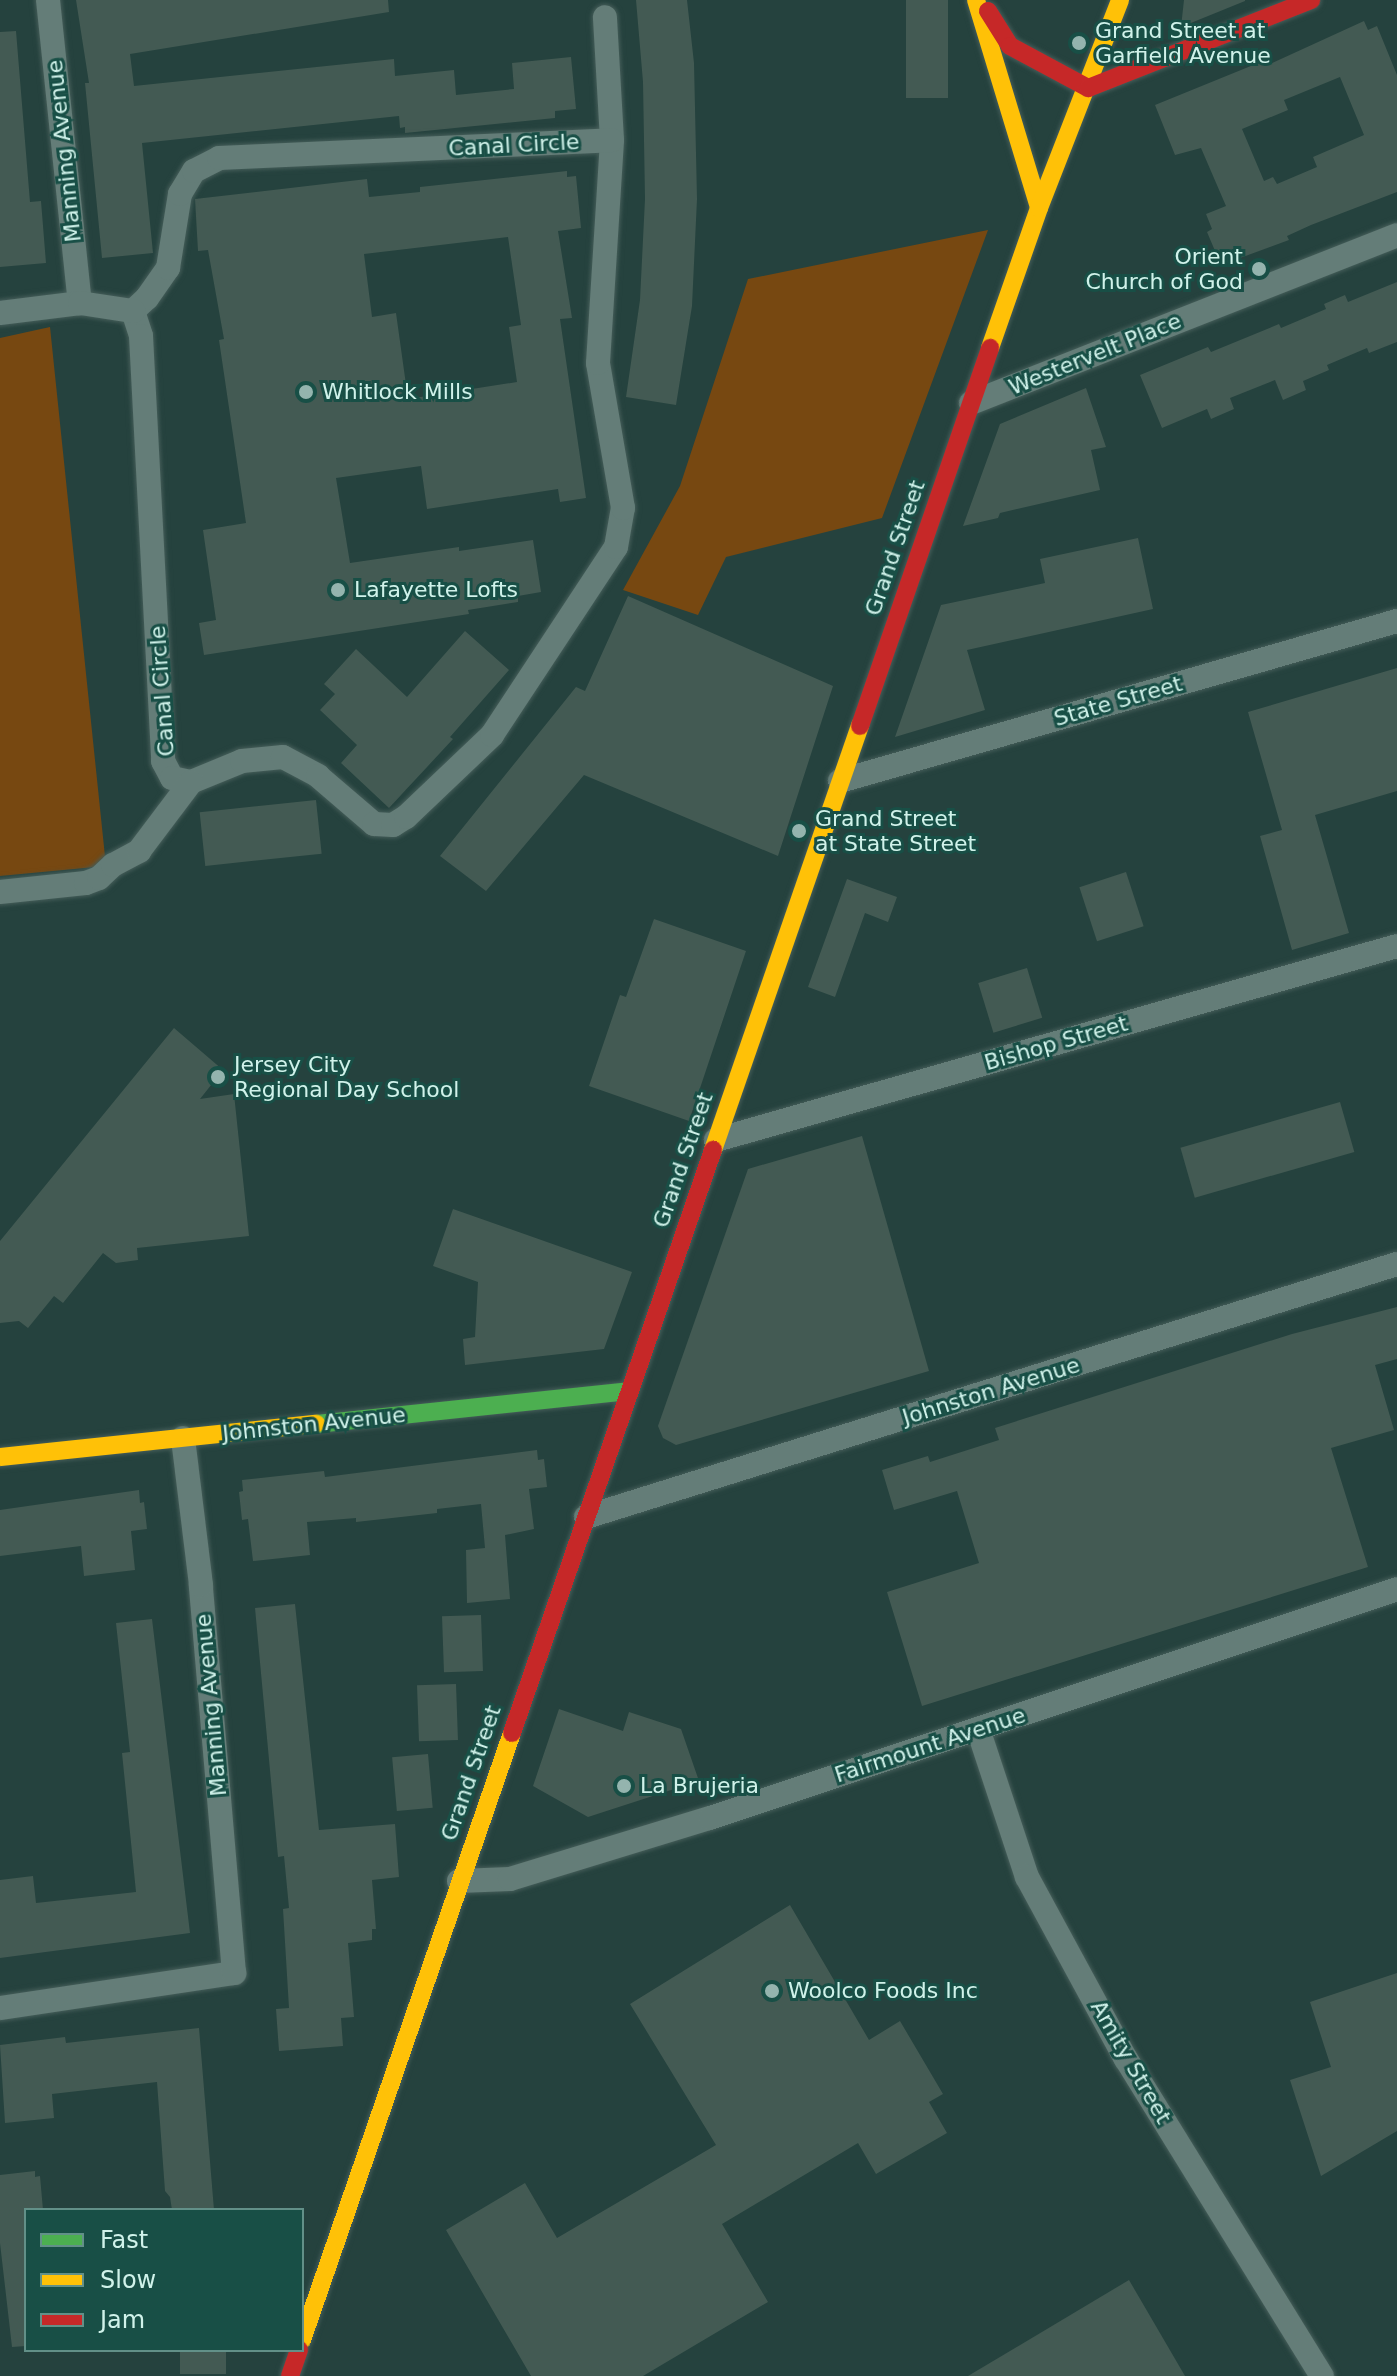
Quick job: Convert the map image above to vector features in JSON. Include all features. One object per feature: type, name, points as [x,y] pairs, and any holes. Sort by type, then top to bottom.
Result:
[{"type":"main road","points":[[979,0],[1010,46],[1088,88],[1311,0]]},
{"type":"main road","points":[[979,0],[1039,208]]},
{"type":"main road","name":"Grand Street","points":[[304,2334],[1039,208],[1120,0]]},
{"type":"main road","name":"Johnston Avenue","points":[[0,1457],[629,1391]]},
{"type":"main road","points":[[290,2376],[298,2352]]},
{"type":"street","name":"Manning Avenue","points":[[48,0],[80,303]]},
{"type":"street","name":"Canal Circle","points":[[605,17],[612,140],[598,363],[623,508],[616,547],[492,735],[406,817],[393,825],[374,824],[318,776],[283,757],[262,756],[222,768],[191,782],[172,778],[163,761],[141,336],[133,311],[147,298],[168,268],[180,194],[194,171],[219,158],[612,140]]},
{"type":"street","name":"Westervelt Place","points":[[971,403],[1397,235]]},
{"type":"street","points":[[0,313],[80,303],[133,311]]},
{"type":"street","name":"State Street","points":[[840,781],[1397,621]]},
{"type":"street","points":[[0,892],[86,883],[99,878],[113,865],[139,851],[191,782]]},
{"type":"street","name":"Bishop Street","points":[[716,1140],[1397,946]]},
{"type":"street","name":"Johnston Avenue","points":[[586,1517],[1397,1264]]},
{"type":"street","name":"Manning Avenue","points":[[0,2008],[234,1973],[201,1585],[183,1438]]},
{"type":"street","name":"Fairmount Avenue","points":[[459,1881],[510,1879],[710,1818],[1397,1589]]},
{"type":"street","name":"Amity Street","points":[[978,1729],[1027,1877],[1126,2059],[1322,2376]]},
{"type":"shaded area","points":[[988,230],[882,518],[726,557],[698,615],[623,590],[680,486],[748,279]]},
{"type":"shaded area","points":[[50,327],[106,866],[0,876],[0,338]]},
{"type":"building","points":[[76,0],[388,0],[389,12],[130,54],[134,86],[394,59],[395,76],[454,70],[456,95],[514,89],[512,63],[571,57],[576,109],[555,111],[555,118],[405,133],[405,127],[400,128],[399,116],[142,143],[153,253],[102,258],[85,83],[89,83]]},
{"type":"building","points":[[636,0],[687,0],[694,63],[697,199],[692,306],[676,405],[626,397],[640,300],[645,199],[643,82]]},
{"type":"building","points":[[906,0],[948,0],[948,98],[906,98]]},
{"type":"building","points":[[1184,0],[1245,0],[1245,1],[1181,27]]},
{"type":"building","points":[[1364,21],[1368,30],[1377,26],[1397,75],[1397,192],[1311,225],[1287,236],[1289,240],[1221,265],[1207,232],[1212,229],[1206,214],[1226,206],[1201,148],[1175,155],[1155,105],[1268,59],[1270,64]],"holes":[[[1340,77],[1364,135],[1313,157],[1317,167],[1277,184],[1273,177],[1264,181],[1242,129],[1288,110],[1284,100]]]},
{"type":"building","points":[[16,31],[30,202],[41,201],[46,263],[0,267],[0,32]]},
{"type":"building","points":[[567,171],[567,177],[576,176],[581,228],[558,231],[572,318],[560,319],[586,498],[560,502],[558,489],[427,509],[421,466],[336,478],[350,563],[533,540],[541,592],[518,596],[518,602],[468,610],[469,614],[204,655],[199,623],[216,620],[203,530],[246,523],[219,340],[224,339],[208,250],[198,251],[195,199],[367,179],[369,197],[420,192],[420,187]],"holes":[[[508,237],[521,325],[509,327],[517,382],[408,399],[396,313],[372,317],[364,254]]]},
{"type":"building","points":[[1397,282],[1397,342],[1369,353],[1367,348],[1327,365],[1329,370],[1303,381],[1306,390],[1283,400],[1275,380],[1230,398],[1234,409],[1211,419],[1207,409],[1162,428],[1140,375],[1208,347],[1211,352],[1279,324],[1281,328],[1326,309],[1324,304],[1345,295],[1348,302]]},
{"type":"building","points":[[1086,388],[1106,447],[1091,450],[1100,490],[1000,513],[998,518],[963,526],[1000,424]]},
{"type":"building","points":[[1138,538],[1153,609],[967,650],[985,710],[895,737],[941,605],[1045,583],[1040,559]]},
{"type":"building","points":[[628,596],[833,686],[778,856],[584,775],[486,891],[440,856],[576,687],[585,691]]},
{"type":"building","points":[[465,631],[509,670],[450,737],[453,739],[389,808],[341,763],[357,745],[320,710],[335,694],[324,684],[356,649],[407,697]]},
{"type":"building","points":[[1397,668],[1397,791],[1315,815],[1349,933],[1292,950],[1260,836],[1282,830],[1248,712]]},
{"type":"building","points":[[316,800],[322,854],[205,866],[200,812]]},
{"type":"building","points":[[1126,872],[1144,926],[1097,941],[1079,887]]},
{"type":"building","points":[[847,879],[897,897],[888,922],[865,913],[835,997],[808,987]]},
{"type":"building","points":[[654,919],[746,951],[689,1121],[589,1086],[620,995],[626,997]]},
{"type":"building","points":[[1027,968],[1042,1018],[993,1033],[978,983]]},
{"type":"building","points":[[174,1028],[223,1070],[200,1099],[234,1094],[249,1236],[137,1248],[138,1260],[116,1263],[103,1253],[63,1303],[54,1296],[28,1328],[19,1321],[0,1323],[0,1241]]},
{"type":"building","points":[[1340,1102],[1354,1152],[1195,1198],[1180,1148]]},
{"type":"building","points":[[862,1136],[929,1371],[676,1445],[663,1438],[658,1426],[748,1169]]},
{"type":"building","points":[[453,1209],[632,1272],[604,1349],[465,1365],[463,1339],[475,1337],[478,1282],[433,1266]]},
{"type":"building","points":[[1397,1307],[1397,1359],[1375,1365],[1394,1430],[1331,1448],[1368,1567],[922,1706],[887,1592],[979,1563],[957,1491],[894,1510],[882,1470],[928,1456],[930,1462],[999,1440],[995,1428],[1292,1334]]},
{"type":"building","points":[[537,1450],[538,1460],[544,1459],[547,1487],[529,1489],[534,1529],[505,1535],[510,1599],[467,1603],[466,1550],[485,1548],[481,1504],[437,1509],[437,1513],[356,1522],[356,1518],[307,1522],[310,1555],[253,1561],[248,1519],[242,1520],[239,1492],[243,1491],[242,1480],[324,1471],[325,1477]]},
{"type":"building","points":[[139,1490],[140,1503],[144,1502],[147,1529],[131,1531],[135,1570],[84,1576],[81,1546],[0,1556],[0,1510]]},
{"type":"building","points":[[295,1604],[319,1830],[395,1824],[399,1877],[372,1880],[376,1929],[372,1929],[372,1940],[348,1943],[354,2017],[341,2018],[343,2046],[279,2051],[276,2009],[289,2008],[283,1909],[289,1908],[284,1856],[278,1857],[255,1608]]},
{"type":"building","points":[[481,1615],[483,1671],[444,1672],[442,1616]]},
{"type":"building","points":[[152,1619],[190,1933],[0,1958],[0,1880],[33,1876],[36,1903],[136,1892],[122,1753],[130,1752],[116,1623]]},
{"type":"building","points":[[456,1684],[458,1740],[419,1741],[417,1685]]},
{"type":"building","points":[[559,1709],[623,1731],[629,1712],[681,1729],[699,1781],[588,1817],[533,1786]]},
{"type":"building","points":[[428,1754],[433,1808],[397,1811],[392,1757]]},
{"type":"building","points":[[790,1905],[869,2040],[900,2021],[943,2094],[929,2102],[947,2133],[876,2174],[858,2143],[722,2224],[768,2302],[643,2376],[531,2376],[446,2230],[525,2183],[557,2238],[716,2145],[630,2004]]},
{"type":"building","points":[[1397,1973],[1397,2131],[1321,2176],[1290,2080],[1331,2067],[1310,2002]]},
{"type":"building","points":[[199,2028],[214,2208],[172,2208],[170,2197],[165,2191],[157,2082],[52,2094],[54,2118],[5,2123],[0,2045],[65,2037],[66,2043]]},
{"type":"building","points":[[35,2171],[35,2177],[40,2176],[43,2208],[24,2208],[24,2346],[12,2347],[0,2243],[0,2175]]},
{"type":"building","points":[[1129,2280],[1185,2376],[968,2376]]},
{"type":"building","points":[[180,2352],[226,2352],[226,2374],[180,2374]]},
{"type":"traffic: fast","points":[[316,1424],[629,1391]]},
{"type":"traffic: slow","points":[[976,0],[1039,208]]},
{"type":"traffic: slow","points":[[990,348],[1039,208],[1120,0]]},
{"type":"traffic: slow","points":[[713,1150],[860,726]]},
{"type":"traffic: slow","points":[[0,1457],[316,1424]]},
{"type":"traffic: slow","points":[[304,2334],[512,1733]]},
{"type":"traffic: jam","points":[[1088,88],[1311,0]]},
{"type":"traffic: jam","points":[[988,11],[1010,46],[1088,88]]},
{"type":"traffic: jam","points":[[860,726],[990,348]]},
{"type":"traffic: jam","points":[[512,1733],[713,1150]]},
{"type":"traffic: jam","points":[[290,2376],[298,2352]]},
{"type":"place","name":"Grand Street at Garfield Avenue","points":[[1079,43]]},
{"type":"place","name":"Orient Church of God","points":[[1259,269]]},
{"type":"place","name":"Whitlock Mills","points":[[306,392]]},
{"type":"place","name":"Lafayette Lofts","points":[[338,590]]},
{"type":"place","name":"Grand Street at State Street","points":[[799,831]]},
{"type":"place","name":"Jersey City Regional Day School","points":[[218,1077]]},
{"type":"place","name":"La Brujeria","points":[[624,1786]]},
{"type":"place","name":"Woolco Foods Inc","points":[[772,1991]]}]
